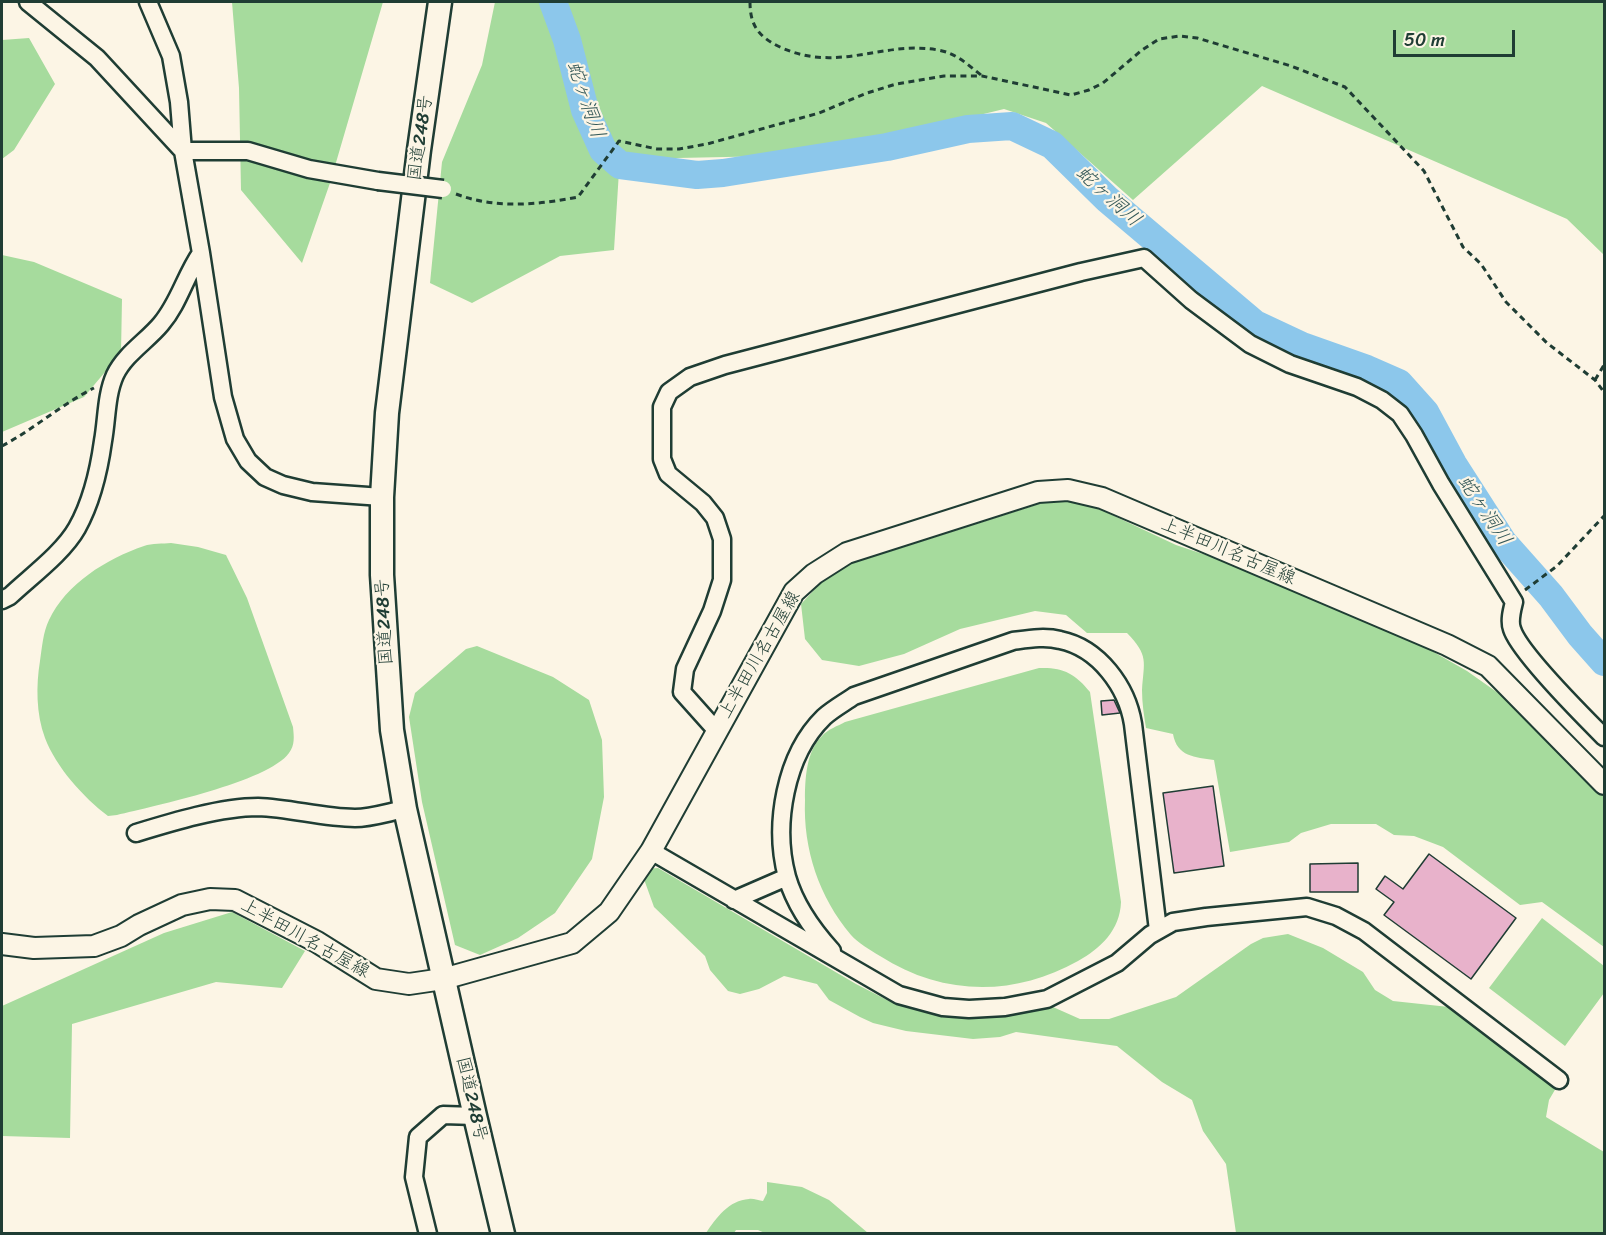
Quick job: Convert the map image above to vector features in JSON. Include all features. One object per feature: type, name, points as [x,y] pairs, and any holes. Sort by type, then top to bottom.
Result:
[{"type":"highway","name":"国道248号","points":[[440,2],[417,162],[387,413],[382,497],[382,575],[392,730],[405,809],[474,1116],[503,1233]]},
{"type":"main road","name":"上半田川名古屋線","points":[[2,944],[34,948],[94,946],[121,936],[182,905],[210,899],[235,900],[317,942],[376,979],[409,984],[443,979],[572,943],[609,912],[651,851],[794,592],[813,574],[847,553],[1038,492],[1068,490],[1102,498],[1448,645],[1488,666],[1605,784]]},
{"type":"street","points":[[28,2],[97,58],[183,151],[248,151],[309,169],[443,189]]},
{"type":"street","points":[[148,2],[171,56],[179,102],[183,151],[223,397],[236,439],[248,461],[264,477],[283,485],[312,492],[382,497]]},
{"type":"street","points":[[2,600],[10,596],[43,565],[76,530],[87,505],[97,471],[109,395],[114,378],[129,356],[160,325],[173,308],[192,266],[201,253]]},
{"type":"street","points":[[716,730],[682,692],[685,669],[712,611],[722,580],[722,539],[715,518],[703,503],[668,474],[662,459],[662,407],[669,392],[690,377],[725,365],[1081,272],[1144,258],[1191,300],[1250,344],[1290,364],[1357,387],[1382,399],[1400,414],[1514,602],[1511,628],[1516,639],[1545,674],[1605,737]]},
{"type":"street","points":[[841,961],[805,918],[787,877],[781,837],[785,799],[800,753],[809,736],[824,718],[854,696],[1013,640],[1059,639],[1084,650],[1097,660],[1123,691],[1130,707],[1158,930]]},
{"type":"street","points":[[136,833],[195,817],[255,807],[284,809],[336,818],[358,818],[405,809]]},
{"type":"street","points":[[651,851],[899,995],[943,1007],[1005,1008],[1047,999],[1117,963],[1158,930],[1173,922],[1308,907],[1336,916],[1364,931],[1559,1080]]},
{"type":"street","points":[[735,900],[787,877]]},
{"type":"street","points":[[428,1233],[414,1177],[418,1137],[443,1115],[474,1116]]},
{"type":"path","points":[[750,2],[753,23],[764,40],[796,55],[835,59],[909,48],[938,50],[959,56],[982,76]]},
{"type":"path","points":[[443,189],[469,199],[518,205],[578,197],[619,141],[657,149],[707,144],[819,113],[867,93],[897,84],[944,76],[982,76],[1071,95],[1103,83],[1142,50],[1159,39],[1180,36],[1291,66],[1345,87],[1424,171],[1463,246],[1481,264],[1506,302],[1547,343],[1595,380],[1605,393]]},
{"type":"path","points":[[1595,380],[1605,365]]},
{"type":"path","points":[[2,446],[26,433],[76,397],[114,378]]},
{"type":"path","points":[[1520,594],[1551,571],[1605,516]]},
{"type":"green space","points":[[232,2],[383,2],[330,183],[302,263],[241,190],[239,88]]},
{"type":"green space","points":[[495,2],[1604,2],[1604,255],[1567,219],[1262,86],[1133,200],[1046,123],[1004,109],[914,131],[823,145],[775,156],[677,158],[619,171],[614,250],[560,256],[472,303],[430,283],[442,162],[482,65]]},
{"type":"green space","points":[[29,38],[55,84],[14,150],[2,159],[2,40]]},
{"type":"green space","points":[[2,255],[34,262],[122,299],[121,353],[84,397],[2,432]]},
{"type":"green space","points":[[1076,502],[1093,506],[1176,545],[1233,564],[1416,642],[1467,671],[1508,700],[1604,793],[1604,947],[1542,902],[1520,905],[1443,847],[1414,836],[1394,835],[1376,824],[1331,824],[1301,833],[1289,842],[1230,852],[1214,760],[1188,755],[1178,747],[1173,734],[1146,728],[1142,695],[1144,659],[1139,648],[1127,633],[1087,633],[1066,615],[1035,611],[960,629],[904,654],[859,666],[822,660],[805,639],[801,604],[828,575],[850,564],[1042,503]]},
{"type":"green space","points":[[171,543],[198,547],[226,555],[247,598],[293,727],[293,744],[289,753],[277,764],[235,783],[209,792],[108,816],[71,781],[56,760],[45,738],[38,709],[37,690],[44,635],[56,607],[89,574],[130,551],[147,545]]},
{"type":"green space","points":[[477,646],[553,677],[589,700],[602,740],[604,797],[592,859],[555,913],[518,938],[480,955],[455,945],[422,802],[409,717],[415,693],[466,649]]},
{"type":"green space","points":[[1039,668],[1068,672],[1090,692],[1121,902],[1117,921],[1108,937],[1086,956],[1054,973],[1029,981],[1004,986],[978,987],[953,985],[928,979],[904,969],[861,944],[830,905],[815,872],[807,836],[805,792],[810,758],[817,742],[824,734],[845,722]]},
{"type":"green space","points":[[658,868],[856,984],[893,1003],[936,1014],[1002,1017],[1053,1007],[1080,1019],[1109,1019],[1176,997],[1251,944],[1263,938],[1288,934],[1323,948],[1363,972],[1375,990],[1393,1001],[1449,1007],[1556,1088],[1549,1100],[1546,1117],[1604,1152],[1604,1233],[1236,1233],[1226,1164],[1203,1131],[1192,1100],[1162,1082],[1117,1046],[1016,1032],[1000,1037],[973,1039],[906,1031],[873,1023],[860,1017],[829,1000],[817,984],[784,976],[759,989],[740,994],[728,991],[710,970],[705,956],[654,907],[645,882],[644,869]]},
{"type":"green space","points":[[232,912],[305,951],[282,988],[216,982],[72,1024],[70,1138],[2,1136],[2,1006],[164,933]]},
{"type":"green space","points":[[1542,918],[1604,966],[1604,993],[1565,1046],[1489,988]]},
{"type":"green space","points":[[767,1182],[802,1187],[829,1200],[868,1233],[767,1234],[758,1230],[736,1230],[734,1233],[706,1233],[729,1206],[742,1200],[763,1201],[767,1193]]},
{"type":"building","points":[[1114,700],[1120,713],[1102,715],[1101,701]]},
{"type":"building","points":[[1213,786],[1224,866],[1174,873],[1163,793]]},
{"type":"building","points":[[1429,854],[1516,918],[1471,979],[1384,915],[1394,902],[1376,889],[1385,876],[1403,889]]},
{"type":"building","points":[[1358,863],[1358,892],[1310,892],[1310,864]]},
{"type":"waterway","name":"蛇ヶ洞川","points":[[553,2],[567,40],[585,110],[603,150],[620,165],[697,175],[723,173],[887,147],[968,129],[1012,126],[1052,145],[1107,199],[1255,324],[1302,346],[1399,383],[1425,412],[1453,464],[1503,542],[1551,596],[1580,635],[1604,662]]}]
